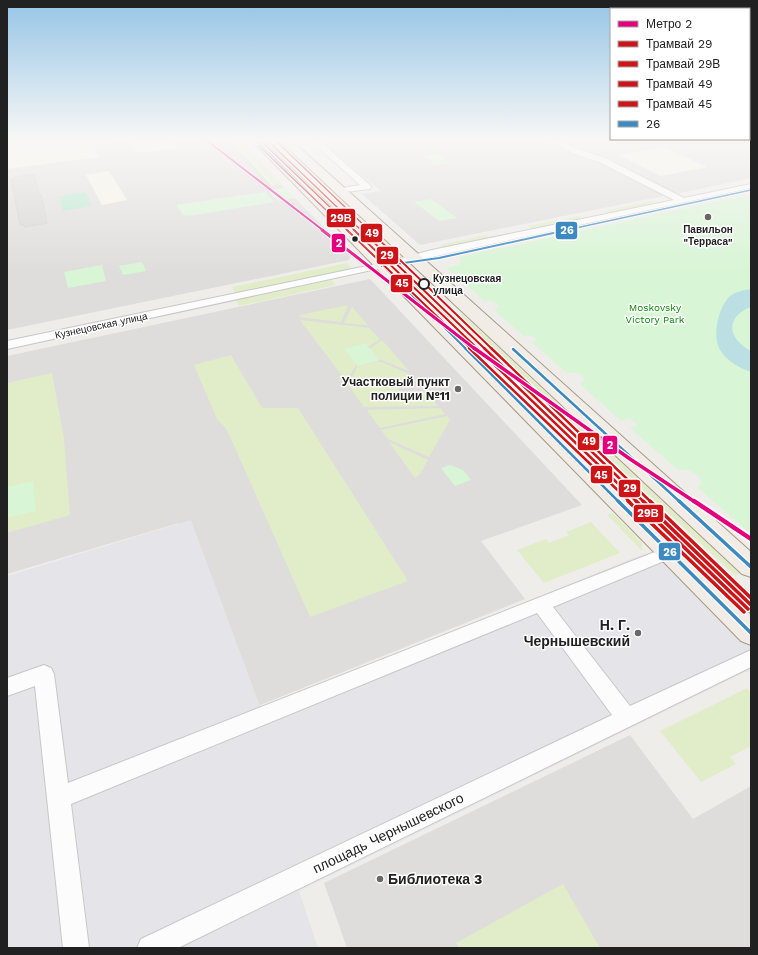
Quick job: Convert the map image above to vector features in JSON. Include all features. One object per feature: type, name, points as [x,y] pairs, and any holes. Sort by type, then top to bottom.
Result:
[{"type":"main road","points":[[300,184],[751,633]]},
{"type":"main road","points":[[332,184],[751,567]]},
{"type":"street","points":[[340,191],[367,187],[363,184]]},
{"type":"street","points":[[649,184],[685,202]]},
{"type":"street","name":"Кузнецовская улица","points":[[7,345],[415,260],[685,202],[751,186]]},
{"type":"street","name":"Кузнецовская улица","points":[[685,202],[751,190]]},
{"type":"street","points":[[59,798],[670,552]]},
{"type":"street","points":[[540,604],[627,718]]},
{"type":"street","name":"площадь Чернышевского","points":[[150,948],[751,658]]},
{"type":"street","points":[[7,687],[44,674],[76,948]]},
{"type":"shaded area","points":[[7,184],[267,184],[269,186],[281,184],[351,255],[349,260],[7,330]]},
{"type":"shaded area","points":[[91,184],[117,184],[127,200],[102,205]]},
{"type":"shaded area","points":[[372,184],[645,184],[668,195],[420,245],[362,194],[381,191]]},
{"type":"shaded area","points":[[653,184],[725,184],[675,194]]},
{"type":"shaded area","points":[[370,279],[582,505],[481,541],[525,599],[243,712],[179,523],[7,574],[7,356]]},
{"type":"shaded area","points":[[191,520],[261,709],[636,557],[656,551],[751,646],[751,671],[745,672],[299,891],[318,948],[7,948],[7,576]]},
{"type":"shaded area","points":[[630,735],[693,819],[751,786],[751,948],[347,948],[324,883]]},
{"type":"green space","points":[[270,184],[272,186],[263,185]]},
{"type":"green space","points":[[309,184],[311,184],[363,233],[360,234]]},
{"type":"green space","points":[[319,184],[323,184],[393,249],[388,250]]},
{"type":"green space","points":[[285,188],[295,198],[278,201],[269,191]]},
{"type":"green space","points":[[86,192],[91,206],[63,211],[59,196]]},
{"type":"green space","points":[[265,192],[274,202],[189,216],[183,215],[176,205]]},
{"type":"green space","name":"Moskovsky Victory Park","points":[[751,194],[751,534],[697,487],[701,484],[701,481],[697,475],[688,470],[678,470],[630,428],[638,425],[629,418],[621,421],[580,384],[584,381],[583,376],[578,373],[567,373],[531,342],[537,340],[531,335],[525,337],[494,310],[499,307],[495,302],[485,301],[458,278],[464,276],[459,272],[453,274],[446,268],[459,265],[461,260],[459,257]]},
{"type":"green space","points":[[431,199],[457,218],[439,221],[414,202]]},
{"type":"green space","points":[[651,201],[656,203],[609,213],[604,211]]},
{"type":"green space","points":[[578,216],[582,219],[532,229],[528,226]]},
{"type":"green space","points":[[486,235],[490,238],[444,247],[440,245]]},
{"type":"green space","points":[[142,262],[146,271],[123,275],[119,266]]},
{"type":"green space","points":[[347,263],[352,269],[235,293],[232,287]]},
{"type":"green space","points":[[102,265],[106,281],[68,288],[64,272]]},
{"type":"green space","points":[[403,276],[406,276],[722,580],[718,582]]},
{"type":"green space","points":[[331,280],[336,285],[239,306],[236,300]]},
{"type":"green space","points":[[348,305],[341,322],[299,317],[300,315]]},
{"type":"green space","points":[[352,307],[368,325],[344,323]]},
{"type":"green space","points":[[462,314],[740,574],[734,575],[458,315]]},
{"type":"green space","points":[[300,320],[369,328],[380,339],[368,347],[365,343],[344,349],[357,364],[346,381]]},
{"type":"green space","points":[[382,340],[409,371],[379,359],[369,349]]},
{"type":"green space","points":[[365,343],[380,360],[358,366],[344,349]]},
{"type":"green space","points":[[231,355],[262,408],[298,408],[408,581],[310,617],[227,430],[217,419],[194,365]]},
{"type":"green space","points":[[378,361],[410,374],[416,381],[396,386],[404,397],[424,391],[438,406],[364,407],[348,385],[358,366]]},
{"type":"green space","points":[[52,373],[64,439],[70,515],[7,533],[7,383]]},
{"type":"green space","points":[[440,408],[445,414],[380,428],[367,410]]},
{"type":"green space","points":[[447,416],[450,420],[429,457],[388,439],[381,430]]},
{"type":"green space","points":[[389,442],[428,460],[420,474],[415,478]]},
{"type":"green space","points":[[450,465],[463,470],[471,480],[455,486],[441,468]]},
{"type":"green space","points":[[33,481],[36,511],[7,518],[7,487]]},
{"type":"green space","points":[[613,513],[642,543],[642,551],[607,515]]},
{"type":"green space","points":[[591,522],[620,553],[544,583],[517,550],[546,539],[549,543],[569,535],[566,532]]},
{"type":"green space","points":[[747,688],[751,693],[751,746],[730,757],[736,764],[701,782],[660,731]]},
{"type":"green space","points":[[563,884],[600,948],[459,948],[456,943]]},
{"type":"water","points":[[751,289],[751,307],[742,311],[736,316],[732,328],[738,340],[743,346],[751,351],[751,372],[737,366],[725,356],[719,348],[716,336],[719,315],[724,303],[730,296]]},
{"type":"building","points":[[12,184],[36,184],[39,195],[41,194],[47,223],[25,227],[24,225],[20,225]]},
{"type":"metro line","name":"2","points":[[262,184],[475,349],[630,459],[751,539]]},
{"type":"tram line","name":"45","points":[[298,184],[744,612]]},
{"type":"tram line","name":"29В","points":[[305,184],[748,609]]},
{"type":"tram line","name":"29","points":[[312,184],[751,605]]},
{"type":"tram line","name":"49","points":[[320,184],[751,598]]},
{"type":"transit line","name":"26","points":[[300,184],[751,633]]},
{"type":"transit line","name":"26","points":[[382,266],[439,258],[751,190]]},
{"type":"transit line","name":"26","points":[[513,349],[751,567]]},
{"type":"place","name":"Павильон \"Терраса\"","points":[[708,217]]},
{"type":"place","name":"Кузнецовская улица","points":[[424,284]]},
{"type":"place","name":"Участковый пункт полиции №11","points":[[458,389]]},
{"type":"place","name":"Н. Г. Чернышевский","points":[[638,633]]},
{"type":"place","name":"Библиотека 3","points":[[380,879]]}]
